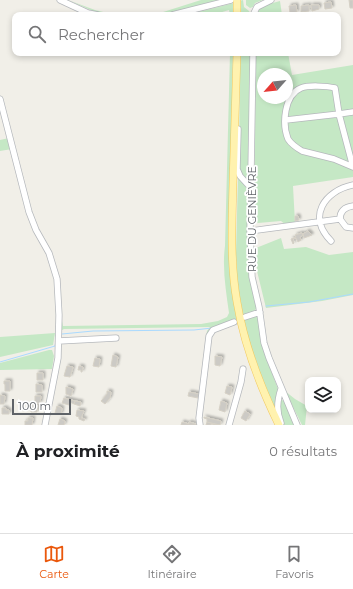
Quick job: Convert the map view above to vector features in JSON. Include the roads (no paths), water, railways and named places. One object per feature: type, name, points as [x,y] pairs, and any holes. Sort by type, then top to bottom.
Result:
[{"type":"main road","points":[[237,0],[237,12]]},
{"type":"main road","points":[[236,56],[232,217],[233,268],[237,302],[243,332],[266,398],[279,425]]},
{"type":"street","points":[[60,0],[86,12]]},
{"type":"street","points":[[184,12],[230,0]]},
{"type":"street","points":[[254,12],[259,5],[271,0]]},
{"type":"street","name":"RUE DU GENIÈVRE","points":[[253,56],[250,231],[252,277],[260,312],[264,343],[281,389],[297,425]]},
{"type":"street","points":[[236,81],[238,104],[237,169],[240,176],[251,188]]},
{"type":"street","points":[[302,88],[335,88],[339,114],[353,167],[334,159],[298,149],[288,139],[286,109],[290,98],[297,90],[302,88]]},
{"type":"street","points":[[0,99],[12,140],[29,212],[36,230],[49,253],[57,279],[59,339],[58,358],[45,425]]},
{"type":"street","points":[[286,120],[353,112]]},
{"type":"street","points":[[331,241],[320,223],[320,211],[326,199],[334,192],[344,187],[353,185]]},
{"type":"street","points":[[353,206],[347,207],[340,214],[340,219],[346,227],[353,228]]},
{"type":"street","points":[[250,231],[320,223],[340,219]]},
{"type":"street","points":[[245,317],[260,312]]},
{"type":"street","points":[[200,425],[199,418],[209,336],[213,330],[234,322]]},
{"type":"street","points":[[59,339],[116,338]]},
{"type":"street","points":[[229,425],[241,382],[243,368]]},
{"type":"street","points":[[281,389],[277,399],[277,410],[282,425]]},
{"type":"waterway","points":[[266,306],[309,302],[353,294]]},
{"type":"waterway","points":[[62,334],[93,331],[194,330],[212,328]]},
{"type":"waterway","points":[[0,362],[55,346],[56,341]]}]
